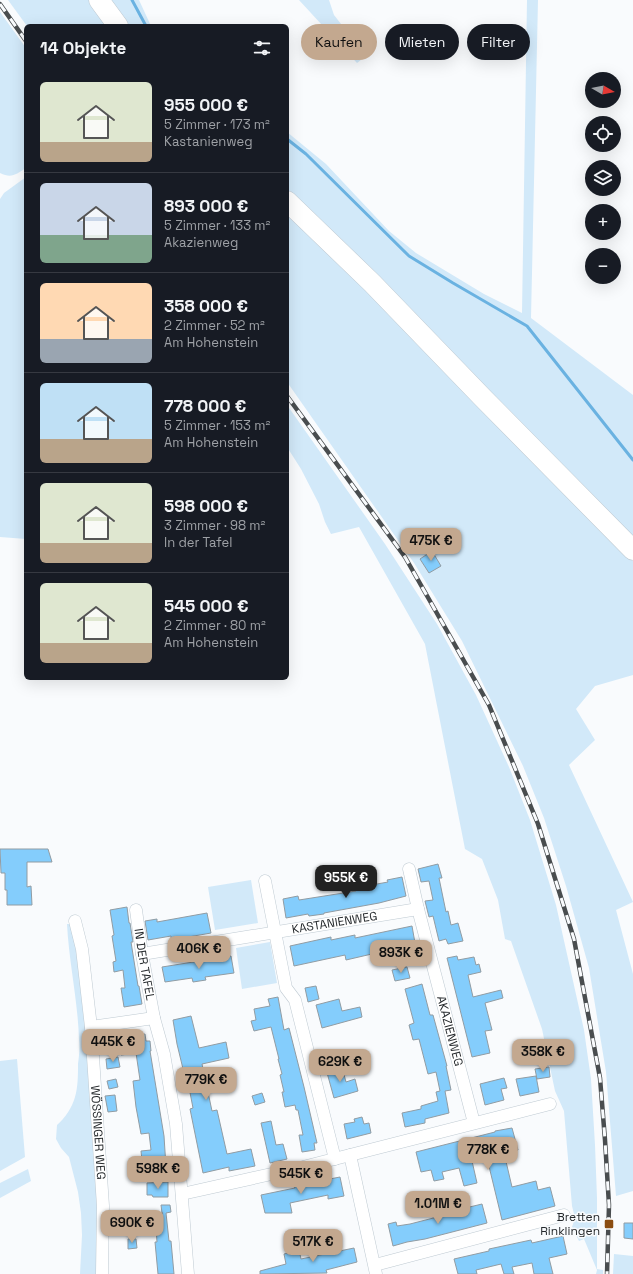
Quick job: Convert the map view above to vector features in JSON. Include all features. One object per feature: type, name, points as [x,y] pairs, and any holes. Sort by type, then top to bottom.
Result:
[{"type":"main road","points":[[99,0],[117,24]]},
{"type":"main road","points":[[289,203],[372,283],[633,550]]},
{"type":"street","name":"AKAZIENWEG","points":[[408,869],[474,1123]]},
{"type":"street","name":"KASTANIENWEG","points":[[265,881],[286,988],[295,1000],[335,1158]]},
{"type":"street","name":"KASTANIENWEG","points":[[142,954],[418,909]]},
{"type":"street","name":"IN DER TAFEL","points":[[136,910],[142,954],[154,1018],[164,1054],[176,1124],[188,1274]]},
{"type":"street","name":"WÖSSINGER WEG","points":[[75,921],[82,949],[91,1027],[103,1206],[102,1274]]},
{"type":"street","points":[[91,1027],[154,1018]]},
{"type":"street","points":[[182,1194],[303,1167],[550,1104]]},
{"type":"street","points":[[350,1155],[373,1271],[564,1215]]},
{"type":"shaded area","points":[[8,0],[92,0],[109,24],[26,24]]},
{"type":"shaded area","points":[[106,0],[139,0],[150,24],[124,24]]},
{"type":"shaded area","points":[[299,0],[329,0],[334,15],[341,24],[321,24]]},
{"type":"shaded area","points":[[527,0],[538,0],[531,318],[633,395],[633,543],[289,195],[289,134],[326,164],[389,231],[416,253],[484,294],[522,313],[526,60],[530,60],[530,24],[527,24]]},
{"type":"shaded area","points":[[0,12],[24,45],[24,169],[11,176],[0,173]]},
{"type":"shaded area","points":[[24,178],[24,539],[0,537],[0,199],[4,193]]},
{"type":"shaded area","points":[[289,210],[524,447],[633,561],[633,675],[595,686],[576,709],[595,740],[569,765],[633,902],[616,910],[633,974],[633,1191],[616,1196],[606,1072],[589,968],[566,886],[544,818],[523,766],[462,641],[414,563],[289,385]]},
{"type":"shaded area","points":[[289,408],[385,544],[437,624],[476,695],[509,767],[530,820],[556,905],[584,1030],[591,1079],[595,1145],[597,1269],[603,1270],[603,1274],[596,1274],[597,1270],[584,1239],[579,1241],[572,1227],[575,1218],[572,1206],[564,1111],[555,1091],[542,1029],[511,941],[505,939],[498,900],[482,859],[465,849],[425,644],[359,527],[331,534],[319,504],[301,469],[289,450]]},
{"type":"shaded area","points":[[251,880],[258,923],[215,930],[208,887]]},
{"type":"shaded area","points":[[67,924],[74,924],[81,956],[96,1151],[98,1274],[80,1274],[82,1235],[78,1192],[69,1157],[61,1148],[56,1139],[57,1125],[68,1112],[75,1097],[79,1052],[77,1011]]},
{"type":"shaded area","points":[[270,942],[277,983],[242,989],[236,948]]},
{"type":"shaded area","points":[[17,1059],[25,1157],[0,1171],[0,1061]]},
{"type":"shaded area","points":[[28,1169],[31,1181],[0,1198],[0,1183]]},
{"type":"shaded area","points":[[614,1254],[633,1256],[633,1274],[613,1274]]},
{"type":"building","points":[[432,551],[441,566],[429,573],[420,559]]},
{"type":"building","points":[[0,849],[48,849],[52,862],[27,862],[27,887],[31,886],[32,905],[7,905],[5,873],[1,873]]},
{"type":"building","points":[[438,864],[442,878],[439,878],[446,912],[448,911],[451,925],[458,923],[463,941],[448,944],[446,939],[439,941],[433,916],[429,917],[425,901],[433,900],[429,881],[421,882],[418,869]]},
{"type":"building","points":[[402,877],[406,896],[324,914],[309,916],[308,914],[286,918],[283,899],[298,896],[299,900],[356,891],[355,888],[388,882],[387,880]]},
{"type":"building","points":[[127,907],[133,942],[131,942],[142,1004],[124,1007],[121,988],[125,988],[123,970],[114,972],[113,962],[116,961],[110,910]]},
{"type":"building","points":[[207,913],[211,933],[171,940],[171,936],[148,940],[145,921],[157,919],[157,922]]},
{"type":"building","points":[[412,926],[415,943],[389,948],[389,950],[346,960],[345,955],[294,966],[290,946],[331,937],[331,940],[355,935],[355,938]]},
{"type":"building","points":[[231,956],[234,973],[205,977],[206,980],[193,982],[192,978],[165,982],[162,967]]},
{"type":"building","points":[[457,956],[458,960],[474,957],[476,965],[479,964],[481,972],[468,975],[473,997],[501,990],[503,998],[485,1003],[492,1030],[485,1031],[490,1053],[472,1057],[447,958]]},
{"type":"building","points":[[407,967],[410,978],[395,981],[392,970]]},
{"type":"building","points":[[422,984],[430,1015],[433,1015],[447,1066],[451,1090],[445,1091],[449,1113],[425,1119],[425,1123],[405,1127],[402,1113],[421,1109],[421,1106],[438,1101],[436,1092],[440,1091],[436,1072],[428,1074],[419,1039],[413,1040],[409,1025],[414,1023],[405,989]]},
{"type":"building","points":[[316,986],[319,999],[308,1002],[305,988]]},
{"type":"building","points":[[278,997],[284,1030],[289,1028],[304,1087],[317,1143],[314,1143],[315,1150],[302,1152],[299,1135],[303,1135],[298,1110],[296,1110],[295,1105],[285,1107],[282,1092],[284,1092],[280,1075],[282,1074],[271,1027],[254,1031],[251,1021],[256,1020],[254,1009],[270,1006],[268,999]]},
{"type":"building","points":[[339,999],[342,1011],[360,1007],[362,1017],[322,1028],[316,1005]]},
{"type":"building","points":[[191,1016],[199,1048],[226,1042],[229,1058],[202,1064],[212,1111],[217,1110],[227,1154],[251,1149],[255,1166],[229,1171],[229,1167],[203,1173],[190,1109],[193,1108],[186,1072],[184,1073],[173,1020]]},
{"type":"building","points":[[145,1034],[146,1041],[150,1041],[150,1051],[164,1136],[166,1167],[143,1169],[141,1151],[151,1150],[149,1133],[141,1134],[136,1107],[133,1081],[140,1080],[136,1053],[121,1055],[119,1039]]},
{"type":"building","points":[[118,1057],[120,1067],[107,1069],[106,1059]]},
{"type":"building","points":[[339,1065],[341,1072],[343,1071],[346,1082],[355,1079],[358,1091],[334,1098],[326,1069]]},
{"type":"building","points":[[549,1067],[550,1077],[537,1079],[535,1069]]},
{"type":"building","points":[[536,1076],[539,1092],[520,1096],[516,1079]]},
{"type":"building","points":[[504,1078],[507,1088],[501,1089],[504,1100],[485,1105],[480,1084]]},
{"type":"building","points":[[116,1079],[118,1087],[109,1089],[107,1081]]},
{"type":"building","points":[[262,1093],[265,1102],[255,1105],[252,1096]]},
{"type":"building","points":[[115,1095],[117,1111],[108,1112],[105,1096]]},
{"type":"building","points":[[362,1117],[364,1124],[369,1123],[371,1133],[347,1139],[344,1124],[355,1122],[354,1119]]},
{"type":"building","points":[[271,1121],[276,1145],[283,1144],[287,1159],[270,1163],[261,1123]]},
{"type":"building","points":[[512,1128],[518,1150],[504,1153],[512,1187],[536,1181],[538,1190],[550,1187],[555,1206],[502,1220],[487,1158],[472,1161],[477,1183],[464,1186],[459,1168],[442,1172],[444,1179],[434,1181],[431,1170],[421,1172],[416,1152],[495,1131]]},
{"type":"building","points":[[340,1177],[344,1196],[328,1199],[328,1195],[290,1203],[292,1213],[265,1213],[261,1195],[295,1188],[294,1186]]},
{"type":"building","points":[[168,1182],[168,1197],[153,1197],[152,1195],[147,1195],[147,1183]]},
{"type":"building","points":[[482,1204],[487,1223],[393,1246],[388,1224],[396,1222],[397,1226],[410,1224]]},
{"type":"building","points":[[161,1205],[170,1205],[171,1212],[166,1213],[169,1241],[171,1241],[174,1274],[158,1274],[155,1242],[157,1242],[155,1214],[163,1213]]},
{"type":"building","points":[[624,1223],[633,1223],[633,1239],[624,1238]]},
{"type":"building","points":[[563,1236],[567,1254],[549,1258],[553,1274],[534,1274],[532,1263],[512,1267],[514,1274],[504,1274],[501,1264],[476,1270],[477,1274],[458,1274],[454,1259],[489,1251],[489,1249],[531,1240],[532,1243]]},
{"type":"building","points":[[128,1239],[136,1239],[137,1248],[128,1249]]},
{"type":"building","points":[[354,1248],[357,1262],[326,1270],[327,1273],[260,1274],[260,1271],[286,1264],[284,1254],[299,1250],[301,1259]]},
{"type":"waterway","points":[[132,0],[145,24]]},
{"type":"waterway","points":[[289,141],[306,154],[409,256],[527,326],[633,460]]},
{"type":"railway","points":[[0,4],[24,38]]},
{"type":"railway","points":[[289,399],[405,557],[489,705],[538,824],[574,939],[600,1078],[609,1205],[607,1274]]},
{"type":"place","name":"Bretten Rinklingen","points":[[609,1224]]}]
